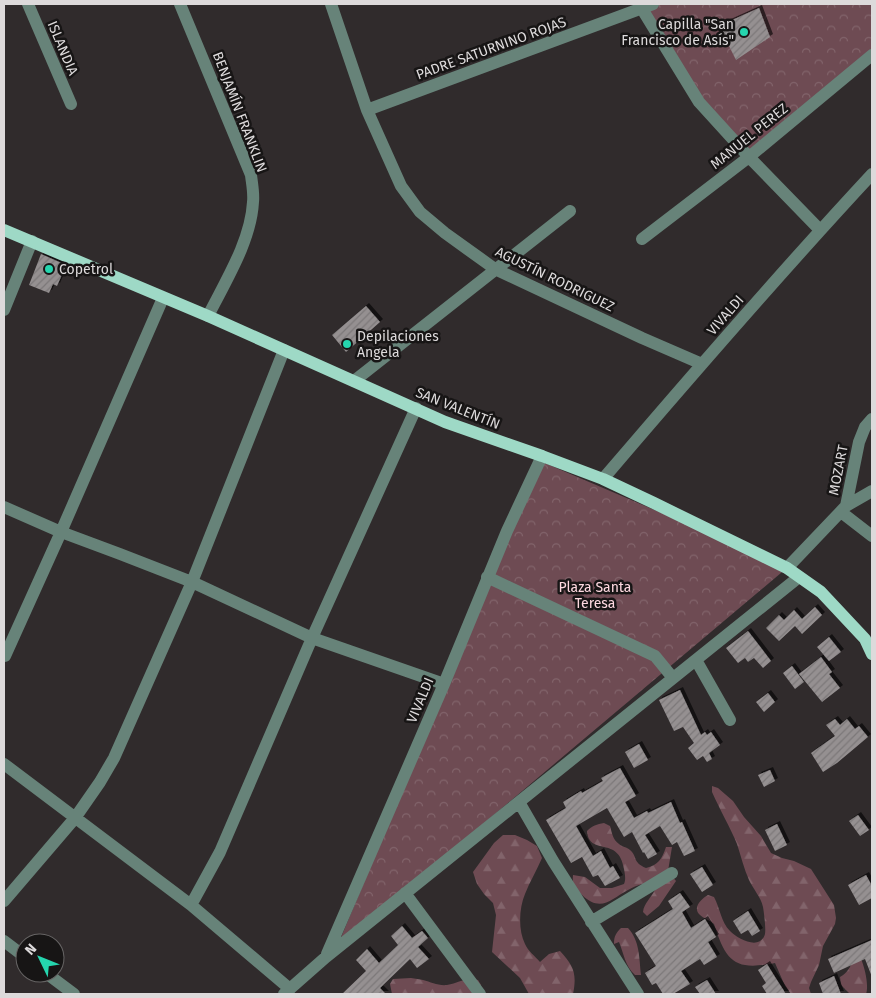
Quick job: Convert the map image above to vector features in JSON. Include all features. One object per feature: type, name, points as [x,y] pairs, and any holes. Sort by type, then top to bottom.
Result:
[{"type":"main road","name":"SAN VALENTÍN","points":[[4,230],[208,316],[445,422],[542,456],[637,494],[787,568],[821,592],[865,639],[872,654]]},
{"type":"street","name":"ISLANDIA","points":[[28,4],[71,104]]},
{"type":"street","name":"BENJAMÍN FRANKLIN","points":[[180,4],[251,175],[253,202],[250,225],[242,248],[208,316]]},
{"type":"street","name":"AGUSTÍN RODRIGUEZ","points":[[331,4],[367,110],[401,186],[420,212],[445,233],[495,269],[702,364]]},
{"type":"street","name":"PADRE SATURNINO ROJAS","points":[[367,110],[644,5]]},
{"type":"street","points":[[644,5],[699,102],[820,230]]},
{"type":"street","name":"MANUEL PEREZ","points":[[642,239],[749,157],[872,55]]},
{"type":"street","name":"VIVALDI","points":[[603,479],[820,230],[872,174]]},
{"type":"street","points":[[354,381],[570,211]]},
{"type":"street","points":[[4,310],[32,241]]},
{"type":"street","points":[[5,656],[163,298]]},
{"type":"street","points":[[4,901],[75,818],[114,758],[192,582],[284,350]]},
{"type":"street","points":[[191,905],[220,852],[312,638],[416,408]]},
{"type":"street","name":"MOZART","points":[[787,568],[844,509],[859,442],[865,427],[872,419]]},
{"type":"street","name":"VIVALDI","points":[[326,957],[444,684],[487,577],[542,456]]},
{"type":"street","points":[[872,491],[844,509],[872,536]]},
{"type":"street","points":[[4,507],[61,532],[192,582],[312,638],[444,684]]},
{"type":"street","points":[[487,577],[654,656],[673,678]]},
{"type":"street","points":[[4,764],[191,905],[287,992],[326,957],[799,577]]},
{"type":"street","points":[[696,660],[730,720]]},
{"type":"street","points":[[519,802],[553,861],[638,994]]},
{"type":"street","points":[[591,922],[672,873]]},
{"type":"street","points":[[405,893],[480,994]]},
{"type":"street","points":[[4,941],[15,949]]},
{"type":"street","points":[[59,983],[74,994]]},
{"type":"green space","points":[[653,4],[872,4],[872,54],[753,153],[718,119],[693,84],[643,8]]},
{"type":"green space","name":"Plaza Santa Teresa","points":[[540,461],[788,567],[337,947]]},
{"type":"green space","points":[[712,786],[718,788],[733,801],[761,836],[771,853],[811,869],[834,905],[835,924],[823,946],[819,965],[809,988],[811,994],[791,994],[785,986],[775,963],[750,966],[734,961],[723,947],[714,924],[698,912],[698,904],[708,895],[714,897],[725,923],[730,931],[738,937],[754,943],[759,942],[765,934],[762,903],[749,880],[737,844],[712,792]]},
{"type":"green space","points":[[604,823],[610,826],[617,842],[630,850],[637,862],[646,868],[659,861],[666,847],[672,847],[668,871],[676,881],[659,906],[647,916],[643,912],[646,903],[655,890],[643,884],[606,903],[600,904],[589,900],[574,886],[573,875],[585,877],[600,888],[612,888],[624,884],[624,869],[621,859],[616,852],[593,843],[589,839],[587,831]]},
{"type":"green space","points":[[503,835],[515,835],[537,846],[542,858],[523,900],[520,919],[521,932],[526,947],[540,962],[549,954],[560,951],[565,956],[573,971],[575,981],[573,994],[529,994],[520,978],[492,952],[496,915],[493,903],[477,884],[473,872],[494,843]]},
{"type":"green space","points":[[621,928],[628,928],[635,938],[641,975],[635,975],[629,968],[619,942],[614,944],[614,939]]},
{"type":"green space","points":[[853,959],[861,959],[867,982],[866,994],[850,994],[841,985],[840,977],[848,970]]},
{"type":"green space","points":[[411,978],[444,985],[465,980],[478,980],[481,985],[481,994],[392,994],[390,984],[393,979]]},
{"type":"building","name":"Capilla \"San Francisco de Asís\"","points":[[759,8],[770,37],[736,60],[719,26]]},
{"type":"building","name":"Copetrol","points":[[41,254],[66,265],[57,286],[53,284],[49,293],[29,285]]},
{"type":"building","points":[[366,306],[380,322],[346,352],[332,335]]},
{"type":"building","points":[[815,607],[822,615],[802,634],[795,626],[779,641],[766,628],[779,615],[784,620],[794,610],[802,619]]},
{"type":"building","points":[[748,631],[771,661],[763,668],[754,658],[748,662],[745,658],[738,663],[726,648]]},
{"type":"building","points":[[829,637],[841,652],[829,661],[817,647]]},
{"type":"building","points":[[821,657],[832,672],[829,674],[840,688],[822,702],[799,674]]},
{"type":"building","points":[[792,666],[804,682],[795,689],[783,673]]},
{"type":"building","points":[[680,690],[701,735],[705,732],[707,735],[711,732],[720,745],[709,753],[712,759],[707,762],[703,756],[697,760],[688,748],[694,743],[683,727],[674,731],[659,700]]},
{"type":"building","points":[[768,693],[775,702],[764,712],[756,702]]},
{"type":"building","points":[[835,719],[840,725],[847,719],[855,729],[859,726],[868,737],[823,772],[811,753],[835,736],[826,725]]},
{"type":"building","points":[[639,744],[648,760],[634,768],[625,752]]},
{"type":"building","points":[[620,768],[636,796],[625,802],[634,818],[671,802],[695,851],[684,856],[677,842],[672,845],[660,826],[645,835],[657,854],[648,859],[632,832],[624,837],[607,808],[576,826],[593,856],[601,851],[610,868],[613,866],[620,878],[605,886],[598,875],[593,877],[582,857],[571,863],[546,820],[566,808],[563,802],[603,781],[601,778]]},
{"type":"building","points":[[770,770],[775,781],[764,787],[758,775]]},
{"type":"building","points":[[858,815],[869,830],[860,836],[849,821]]},
{"type":"building","points":[[777,824],[787,845],[775,851],[765,830]]},
{"type":"building","points":[[702,867],[713,885],[702,892],[690,874]]},
{"type":"building","points":[[866,875],[872,886],[872,898],[859,905],[848,885]]},
{"type":"building","points":[[680,893],[690,907],[682,912],[691,928],[705,919],[716,937],[708,942],[717,957],[704,965],[700,959],[681,971],[690,984],[673,994],[663,994],[656,983],[652,985],[645,973],[656,966],[635,933],[673,909],[668,901]]},
{"type":"building","points":[[748,911],[760,931],[752,936],[748,930],[741,934],[733,921]]},
{"type":"building","points":[[402,926],[412,938],[422,931],[428,938],[418,947],[429,959],[417,968],[410,959],[380,988],[386,994],[342,994],[366,971],[356,960],[367,949],[379,963],[398,945],[391,936]]},
{"type":"building","points":[[872,940],[872,977],[865,959],[834,973],[828,959]]},
{"type":"building","points":[[767,964],[786,994],[767,994],[762,986],[766,983],[758,970]]},
{"type":"building","points":[[834,976],[841,994],[823,994],[819,983]]},
{"type":"building","points":[[707,980],[716,994],[700,994],[695,987]]},
{"type":"place","name":"Capilla \"San Francisco de Asís\"","points":[[744,32]]},
{"type":"place","name":"Copetrol","points":[[49,269]]},
{"type":"place","name":"Depilaciones Angela","points":[[347,344]]}]
